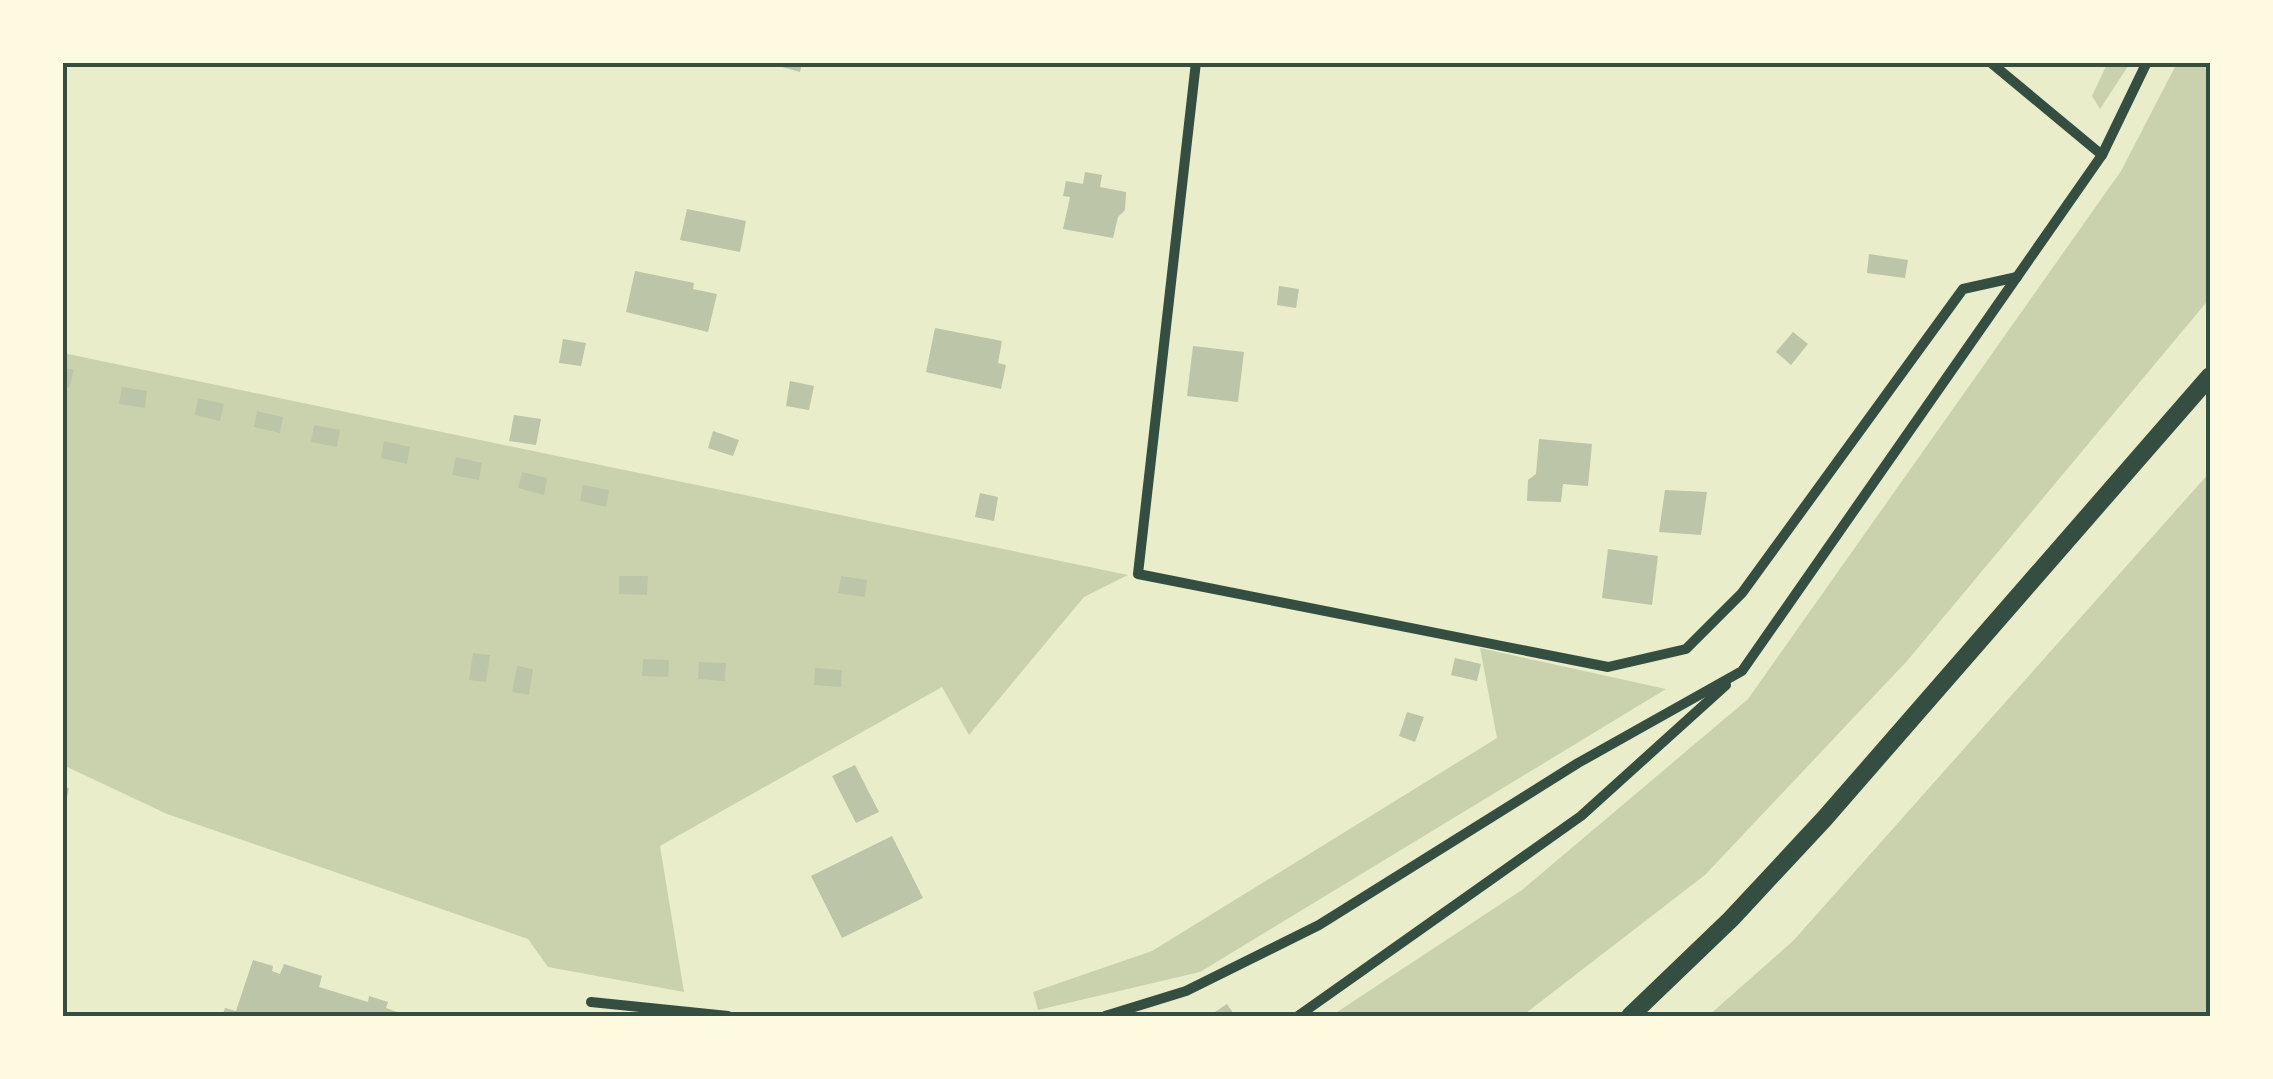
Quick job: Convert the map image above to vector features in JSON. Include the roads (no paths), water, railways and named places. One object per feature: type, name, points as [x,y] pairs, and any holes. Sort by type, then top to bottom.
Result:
[{"type":"street","points":[[1196,62],[1138,574],[1608,667],[1686,649],[1742,592],[1964,289],[2017,278]]},
{"type":"street","points":[[1990,62],[2102,155]]},
{"type":"street","points":[[1298,1016],[1581,816],[1742,671],[2102,155],[2147,62]]},
{"type":"street","points":[[1630,1016],[1796,850],[2210,376]]},
{"type":"street","points":[[1105,1016],[1186,992],[1320,924],[1578,763],[1742,671]]},
{"type":"street","points":[[590,1002],[728,1016]]}]
